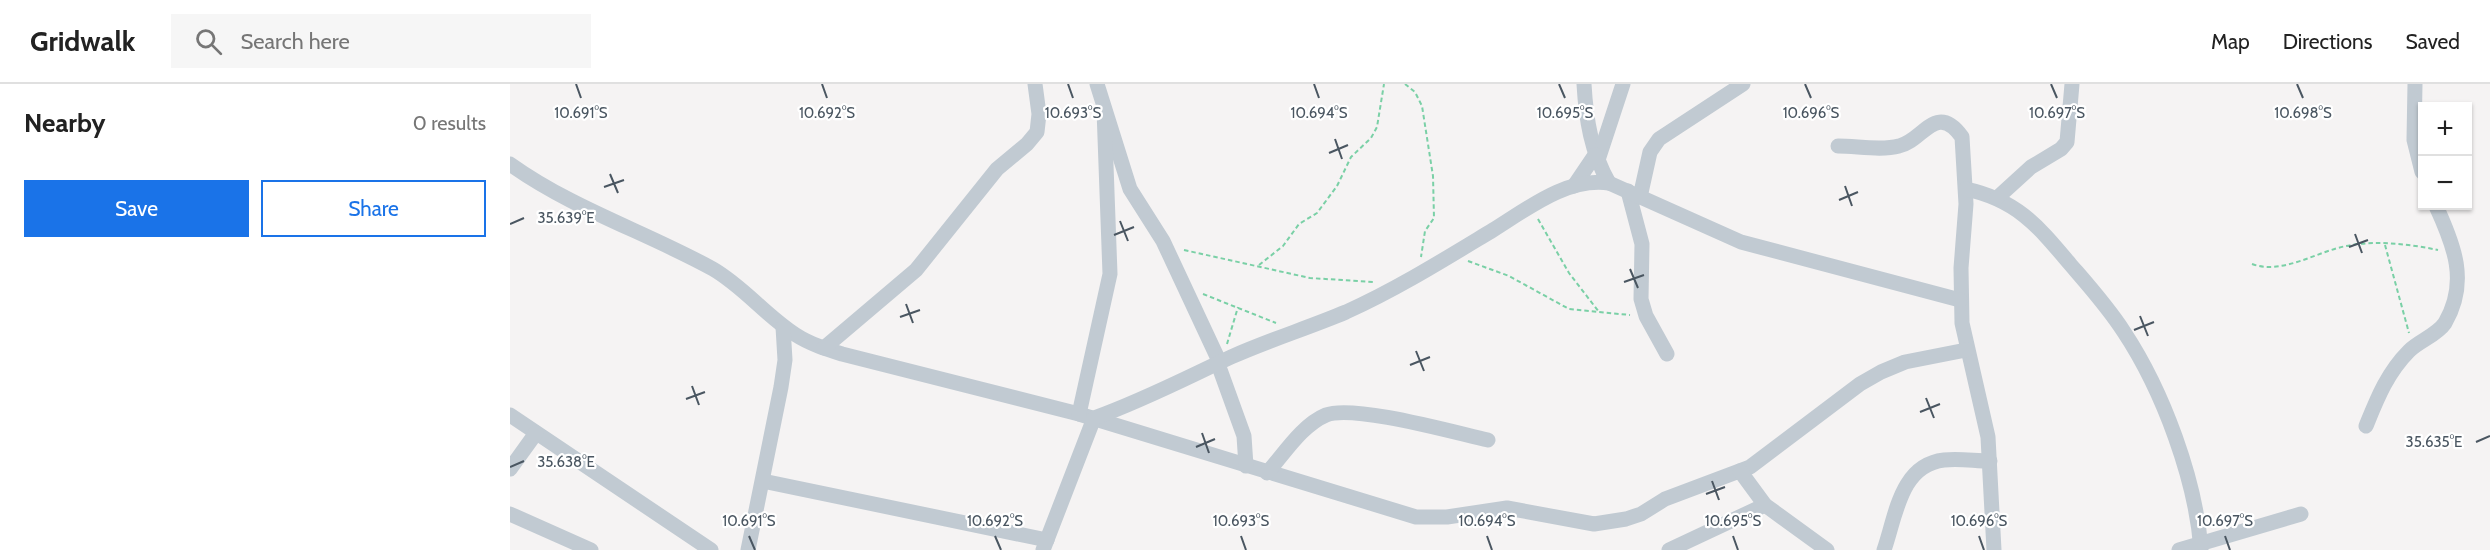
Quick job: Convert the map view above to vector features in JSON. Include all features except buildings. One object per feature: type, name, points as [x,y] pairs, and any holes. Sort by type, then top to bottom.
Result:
[{"type":"street","points":[[824,348],[916,270],[997,169],[1037,132],[1039,114],[1035,84]]},
{"type":"street","points":[[1097,84],[1130,189],[1166,247],[1219,362],[1244,436],[1246,466]]},
{"type":"street","points":[[1584,84],[1596,159],[1609,183]]},
{"type":"street","points":[[1574,186],[1596,159],[1623,84]]},
{"type":"street","points":[[1667,354],[1645,313],[1641,291],[1642,244],[1634,194],[1650,152],[1659,139],[1743,84]]},
{"type":"street","points":[[1997,198],[2031,167],[2061,149],[2067,142],[2072,84]]},
{"type":"street","points":[[2415,84],[2414,140],[2418,156]]},
{"type":"street","points":[[1079,414],[1109,284],[1104,110]]},
{"type":"street","points":[[1838,146],[1896,147],[1909,142],[1921,130],[1936,123],[1949,125],[1962,137],[1965,146],[1966,189],[1960,300],[1966,350],[1988,437],[1994,550]]},
{"type":"street","points":[[510,164],[563,197],[713,270],[732,282],[783,327],[824,348],[1094,418],[1416,517],[1447,517],[1507,508],[1594,524],[1609,523],[1641,514],[1665,499],[1740,471],[1874,376],[1905,362],[1966,350]]},
{"type":"street","points":[[763,481],[1045,545],[1094,418],[1145,399],[1219,362],[1346,312],[1418,275],[1533,205],[1574,186],[1598,181],[1609,183],[1741,242],[1960,300]]},
{"type":"street","points":[[1966,189],[1997,198],[2040,227],[2086,280],[2125,333],[2144,366],[2168,422],[2189,484],[2201,547]]},
{"type":"street","points":[[2366,426],[2381,388],[2409,351],[2445,323],[2459,283],[2459,270],[2438,210]]},
{"type":"street","points":[[748,550],[783,372],[783,327]]},
{"type":"street","points":[[1267,473],[1314,422],[1328,414],[1346,413],[1392,419],[1488,440]]},
{"type":"street","points":[[510,415],[711,550]]},
{"type":"street","points":[[510,470],[536,433]]},
{"type":"street","points":[[1884,550],[1908,479],[1917,470],[1928,463],[1946,459],[1990,461]]},
{"type":"street","points":[[1740,471],[1765,505],[1827,550]]},
{"type":"street","points":[[1669,550],[1765,505]]},
{"type":"street","points":[[510,514],[591,550]]},
{"type":"street","points":[[2179,550],[2201,547],[2301,514]]},
{"type":"path","points":[[1259,265],[1282,246],[1299,224],[1317,213],[1337,186],[1352,157],[1371,138],[1377,128],[1384,84]]},
{"type":"path","points":[[1405,84],[1414,92],[1422,106],[1433,176],[1434,218],[1425,231],[1418,275]]},
{"type":"path","points":[[1533,205],[1545,232],[1569,273],[1599,312]]},
{"type":"path","points":[[2252,264],[2273,268],[2347,246],[2396,243],[2453,251]]},
{"type":"path","points":[[2385,245],[2407,321],[2409,351]]},
{"type":"path","points":[[1166,247],[1259,265],[1310,278],[1399,284]]},
{"type":"path","points":[[1454,254],[1509,276],[1559,306],[1579,311],[1632,315],[1645,313]]},
{"type":"path","points":[[1182,280],[1200,293],[1271,320],[1290,333]]},
{"type":"path","points":[[1219,362],[1226,349],[1238,307]]}]
